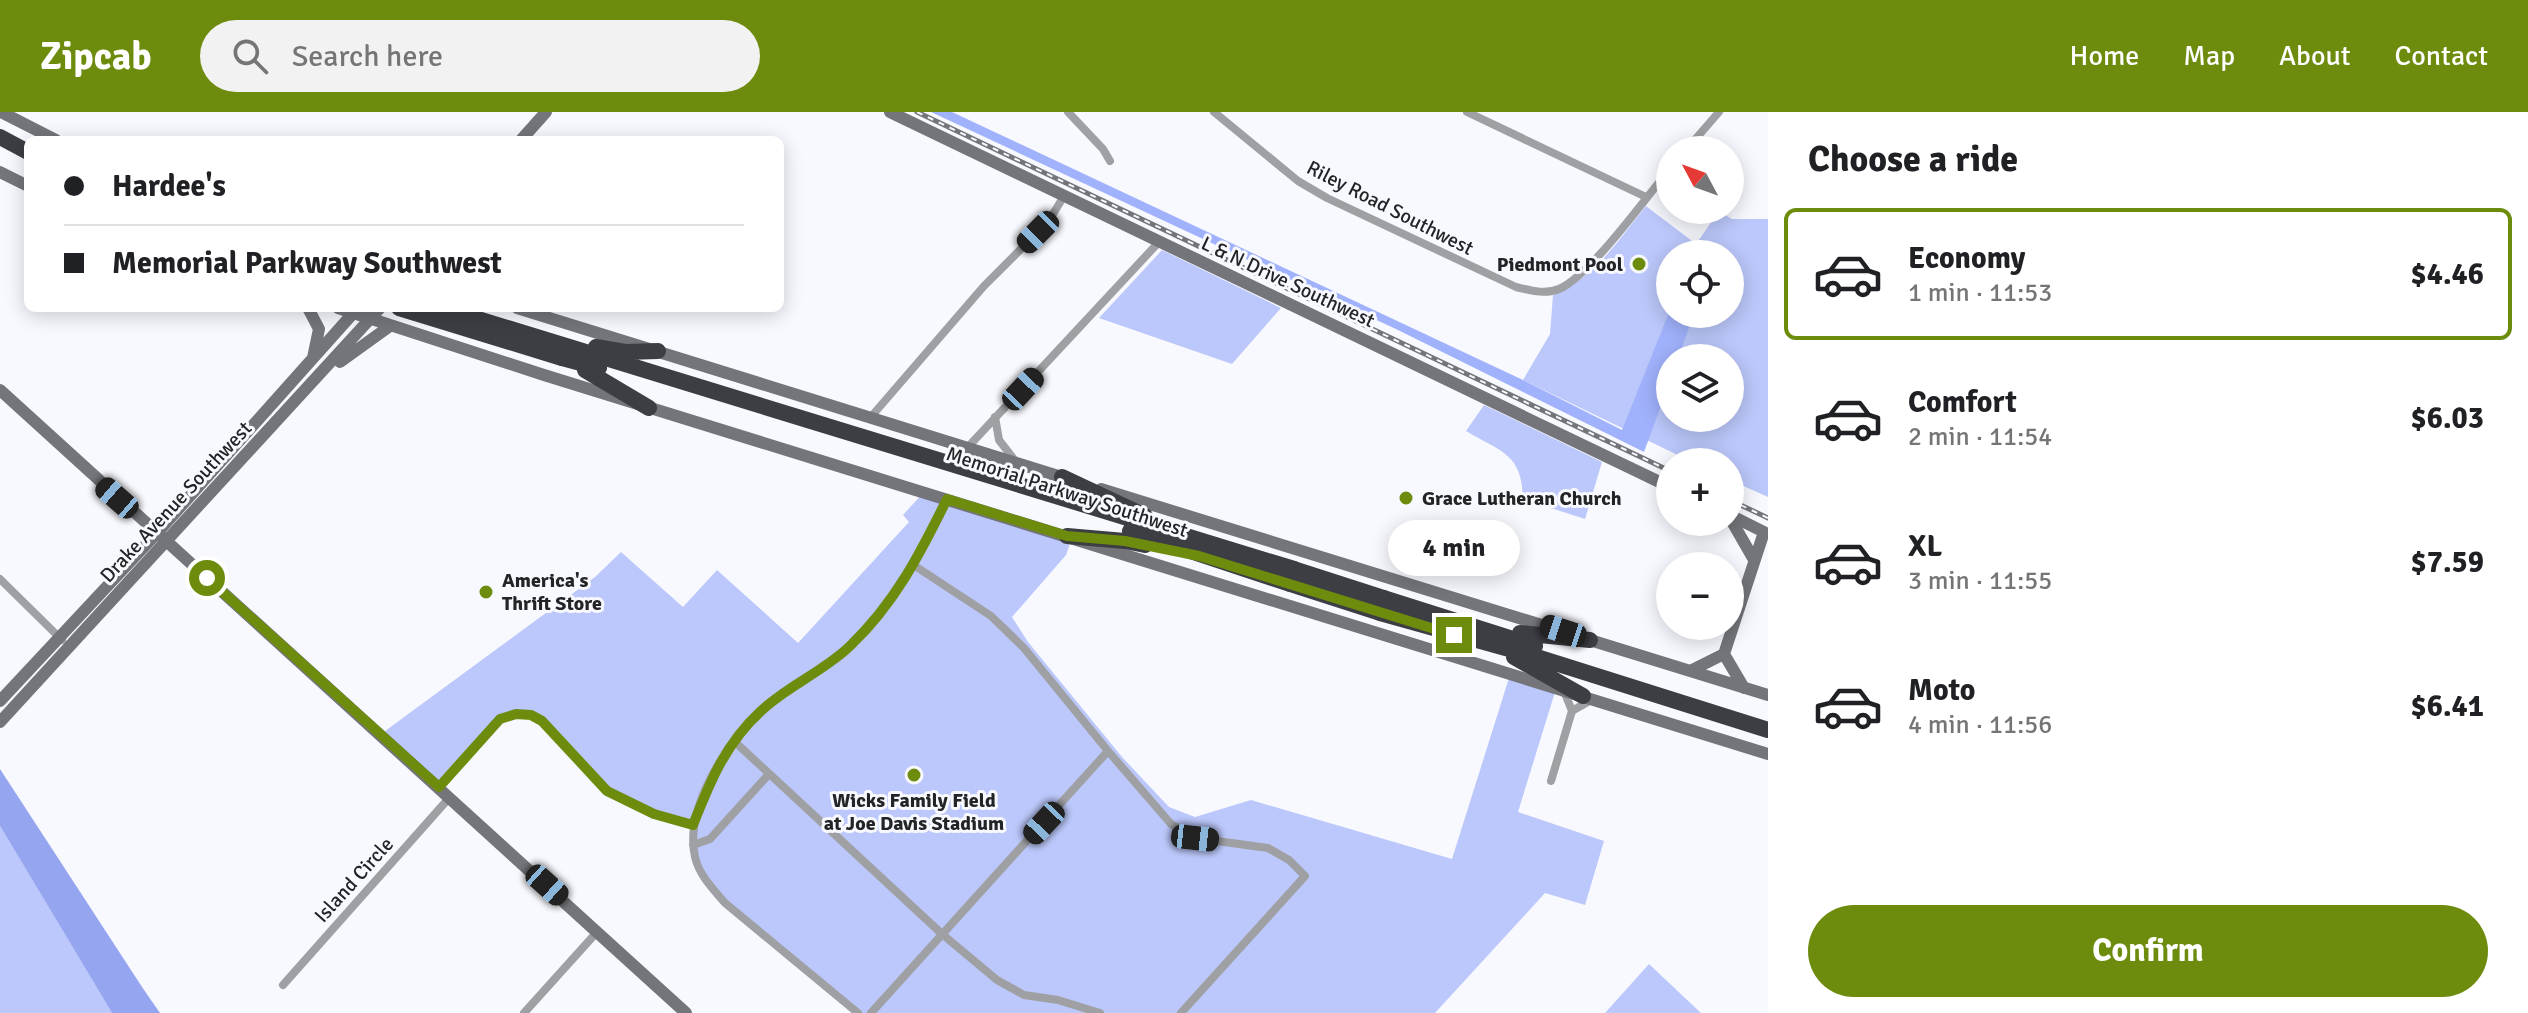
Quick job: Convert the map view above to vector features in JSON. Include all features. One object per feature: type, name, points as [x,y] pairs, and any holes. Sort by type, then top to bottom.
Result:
[{"type":"highway","points":[[0,137],[24,150]]},
{"type":"highway","points":[[0,149],[24,161]]},
{"type":"highway","name":"Memorial Parkway Southwest","points":[[412,312],[958,477],[1169,543],[1199,556],[1292,577]]},
{"type":"highway","name":"Memorial Parkway Southwest","points":[[455,312],[1170,531],[1292,577],[1382,605],[1555,654],[1768,720]]},
{"type":"highway","points":[[545,340],[625,352],[658,351]]},
{"type":"highway","points":[[562,358],[606,380],[649,408]]},
{"type":"highway","points":[[1062,477],[1170,531]]},
{"type":"highway","points":[[1067,536],[1125,541],[1199,556]]},
{"type":"highway","points":[[1480,634],[1590,640]]},
{"type":"highway","points":[[1480,634],[1588,698]]},
{"type":"highway","name":"Memorial Parkway Southwest","points":[[1480,634],[1527,654],[1768,730]]},
{"type":"street","points":[[1,112],[48,136]]},
{"type":"street","points":[[525,136],[546,112]]},
{"type":"street","name":"L & N Drive Southwest","points":[[890,112],[1656,480]]},
{"type":"street","points":[[1068,112],[1103,149],[1110,161]]},
{"type":"street","name":"Riley Road Southwest","points":[[1214,112],[1298,181],[1327,198],[1477,270],[1540,292],[1558,290],[1578,276],[1646,197]]},
{"type":"street","points":[[1467,112],[1646,197],[1656,185]]},
{"type":"street","points":[[1698,136],[1719,112]]},
{"type":"street","points":[[0,172],[24,184]]},
{"type":"street","points":[[870,418],[984,286],[1048,222],[1064,196]]},
{"type":"street","points":[[967,448],[1158,243]]},
{"type":"street","points":[[310,312],[319,329],[313,359]]},
{"type":"street","name":"Drake Avenue Southwest","points":[[0,701],[156,534],[355,312]]},
{"type":"street","points":[[358,312],[390,326],[649,408],[1768,754]]},
{"type":"street","name":"Drake Avenue Southwest","points":[[0,722],[377,312]]},
{"type":"street","points":[[409,312],[408,320],[416,334]]},
{"type":"street","points":[[530,312],[1768,695]]},
{"type":"street","points":[[306,389],[390,326]]},
{"type":"street","points":[[0,390],[686,1013]]},
{"type":"street","points":[[995,417],[999,440],[1017,463]]},
{"type":"street","points":[[234,447],[245,458]]},
{"type":"street","points":[[215,469],[226,479]]},
{"type":"street","points":[[858,1013],[725,903],[707,882],[696,860],[693,825],[715,769],[734,741],[762,710],[849,647],[915,566],[947,499]]},
{"type":"street","points":[[1690,671],[1724,654],[1753,558],[1766,528],[1744,521]]},
{"type":"street","points":[[1741,536],[1753,558]]},
{"type":"street","points":[[1302,609],[1318,600],[1326,582],[1322,566],[1305,553]]},
{"type":"street","points":[[915,566],[991,616],[1024,648],[1171,824],[1195,838],[1268,848],[1289,860],[1305,876],[1181,1013]]},
{"type":"street","points":[[1361,627],[1342,607],[1343,597],[1351,580],[1374,574]]},
{"type":"street","points":[[0,579],[70,647]]},
{"type":"street","points":[[1724,654],[1744,688]]},
{"type":"street","points":[[1564,691],[1572,711]]},
{"type":"street","points":[[1551,781],[1572,711],[1588,698]]},
{"type":"street","points":[[439,787],[500,719],[516,714],[531,715],[542,721],[607,791],[654,814],[693,825]]},
{"type":"street","points":[[734,741],[942,934],[997,980],[1024,995],[1058,1000],[1100,1013]]},
{"type":"street","points":[[871,1013],[1108,751]]},
{"type":"street","points":[[693,845],[710,839],[769,774]]},
{"type":"street","name":"Island Circle","points":[[283,985],[450,797]]},
{"type":"street","points":[[524,1013],[597,932]]},
{"type":"shaded area","points":[[931,112],[952,112],[1523,380],[1622,430],[1656,345],[1656,419],[1644,452],[1398,330]]},
{"type":"shaded area","points":[[1646,206],[1656,214],[1656,224],[1670,224],[1691,240],[1656,240],[1656,328],[1744,328],[1744,240],[1699,240],[1710,224],[1744,224],[1744,219],[1768,219],[1768,497],[1744,486],[1744,448],[1663,448],[1523,380],[1550,334],[1553,295],[1581,279],[1616,244]]},
{"type":"shaded area","points":[[1162,250],[1281,308],[1232,364],[1099,318]]},
{"type":"shaded area","points":[[1663,328],[1689,328],[1683,344],[1656,344]]},
{"type":"shaded area","points":[[1484,405],[1602,462],[1585,519],[1523,499],[1519,472],[1514,463],[1499,450],[1466,431]]},
{"type":"shaded area","points":[[924,492],[1072,538],[1066,555],[1012,617],[1028,642],[1122,757],[1169,807],[1195,817],[1251,800],[1452,859],[1509,678],[1555,692],[1518,812],[1604,841],[1585,905],[1545,893],[1435,1013],[858,1013],[725,903],[696,860],[693,825],[607,791],[532,715],[500,719],[439,787],[381,734],[595,577],[621,552],[683,607],[717,570],[798,643],[909,522],[903,515]]},
{"type":"shaded area","points":[[0,769],[160,1013],[112,1013],[0,826]]},
{"type":"shaded area","points":[[0,826],[112,1013],[0,1013]]},
{"type":"shaded area","points":[[1649,964],[1701,1013],[1605,1013]]},
{"type":"railway","points":[[917,112],[1656,464]]},
{"type":"railway","points":[[1744,507],[1768,518]]},
{"type":"place","name":"Piedmont Pool","points":[[1639,264]]},
{"type":"place","name":"Grace Lutheran Church","points":[[1406,498]]},
{"type":"place","name":"America's Thrift Store","points":[[486,592]]},
{"type":"place","name":"Wicks Family Field at Joe Davis Stadium","points":[[914,775]]},
{"type":"route","points":[[207,578],[439,787],[500,719],[516,714],[531,715],[542,721],[607,791],[654,814],[693,825],[715,769],[734,741],[762,710],[849,647],[915,566],[947,499],[1067,536],[1125,541],[1199,556],[1454,635]]}]
